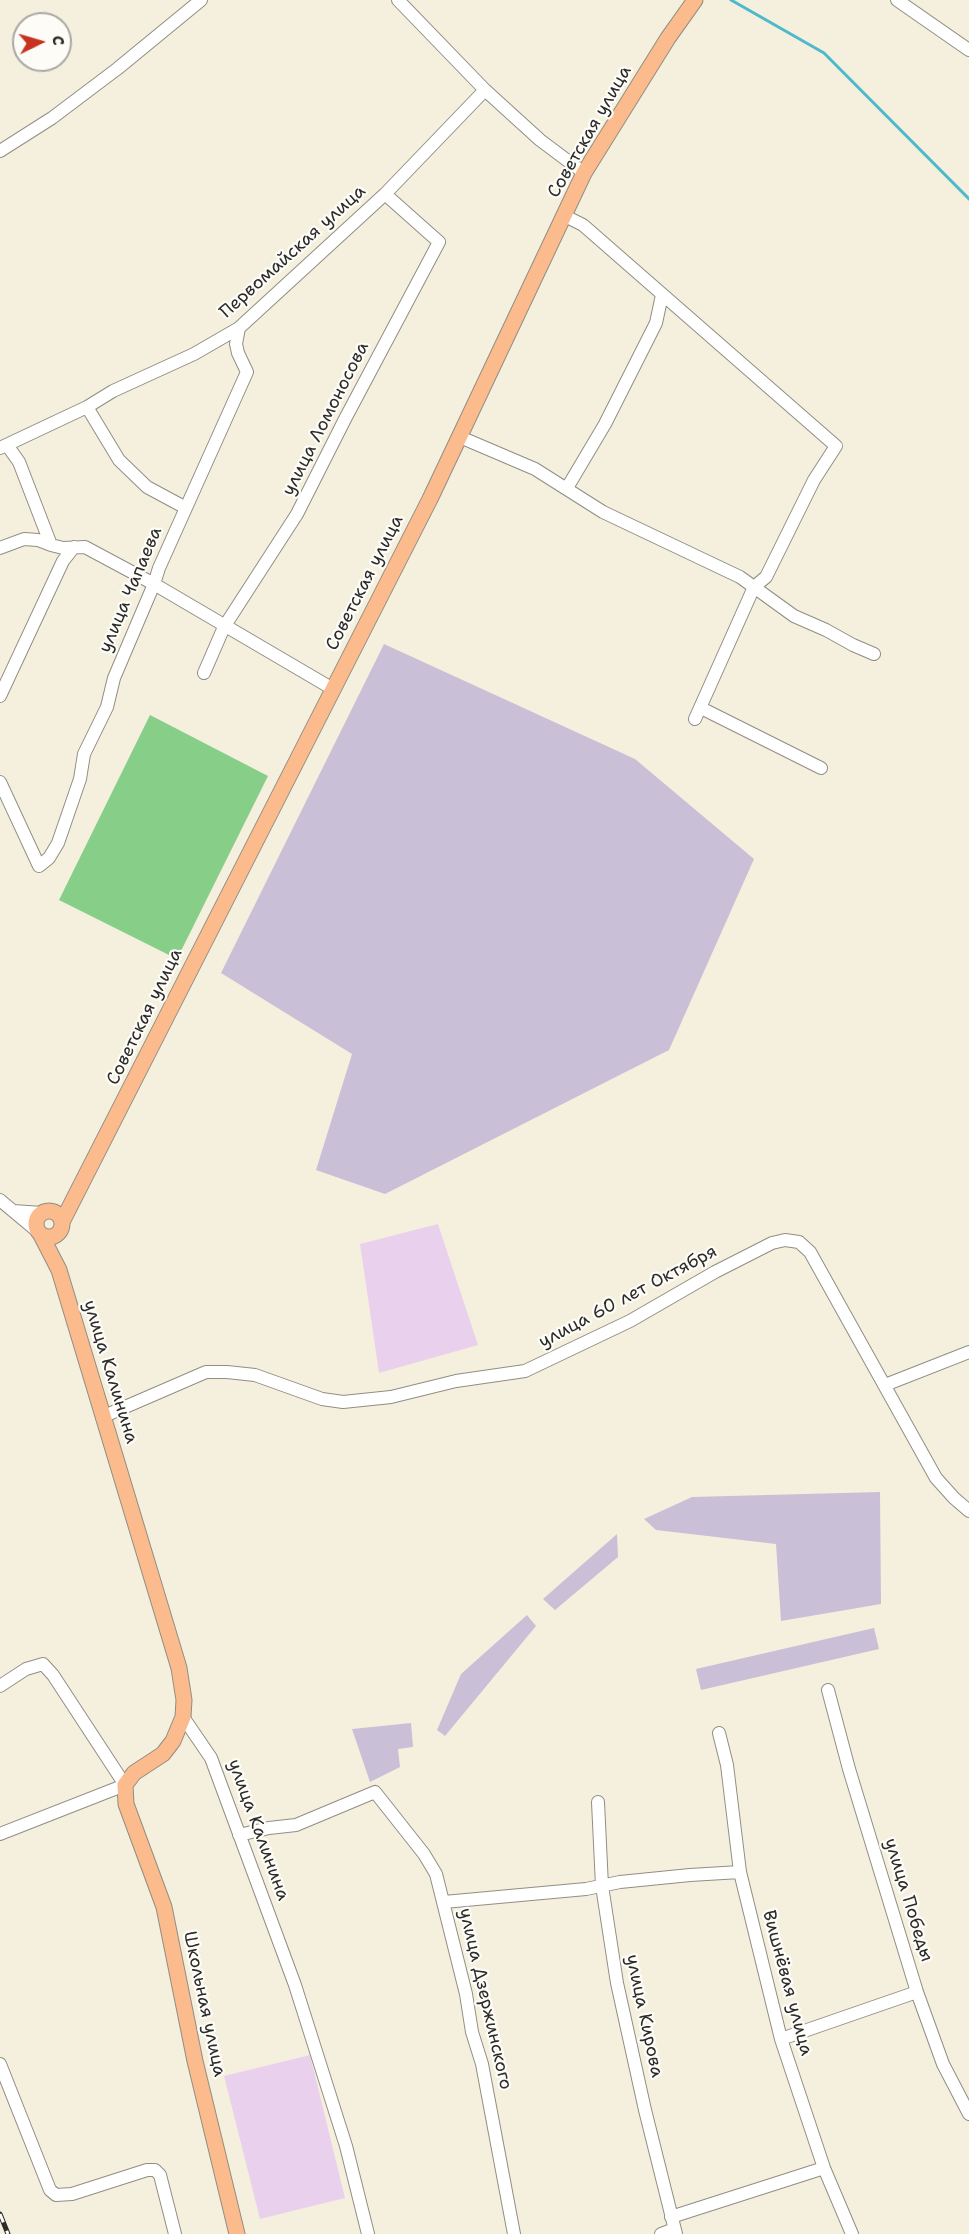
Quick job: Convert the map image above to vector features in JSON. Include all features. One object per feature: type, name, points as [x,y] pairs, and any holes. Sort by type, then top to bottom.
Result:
[{"type":"main road","name":"Советская улица","points":[[54,1220],[79,1191],[460,437],[584,173],[692,1]]},
{"type":"main road","points":[[54,1220],[36,1221],[39,1233],[59,1270]]},
{"type":"main road","points":[[39,1233],[51,1238],[54,1220]]},
{"type":"main road","points":[[54,1220],[59,1270]]},
{"type":"main road","name":"улица Калинина","points":[[59,1270],[179,1668],[184,1700],[183,1717]]},
{"type":"main road","points":[[125,1785],[134,1773],[163,1754],[174,1741],[183,1717]]},
{"type":"main road","name":"Школьная улица","points":[[125,1785],[126,1804],[164,1907],[195,2061],[237,2234]]},
{"type":"street","points":[[0,151],[52,118],[117,69],[201,0]]},
{"type":"street","points":[[398,0],[485,90],[540,141],[584,173]]},
{"type":"street","points":[[897,0],[969,50]]},
{"type":"street","name":"Первомайская улица","points":[[4,446],[87,407],[112,390],[194,354],[239,328],[385,194],[485,90]]},
{"type":"street","name":"улица Ломоносова","points":[[204,673],[224,627],[297,514],[439,243],[385,194]]},
{"type":"street","points":[[565,216],[583,225],[836,446],[814,480],[766,577],[754,588],[698,714],[820,768]]},
{"type":"street","points":[[567,488],[605,424],[656,323],[662,295]]},
{"type":"street","name":"улица Чапаева","points":[[0,782],[39,866],[49,858],[58,843],[80,779],[84,754],[108,706],[114,678],[159,568],[247,372],[236,344],[239,328]]},
{"type":"street","points":[[87,407],[119,460],[147,488],[186,508]]},
{"type":"street","points":[[460,437],[534,469],[603,512],[740,577],[794,616],[874,654]]},
{"type":"street","points":[[4,446],[19,462],[51,545]]},
{"type":"street","points":[[0,549],[24,539],[38,540],[63,548],[85,547],[154,584],[333,689]]},
{"type":"street","points":[[0,696],[63,561],[74,547]]},
{"type":"street","points":[[0,1200],[39,1233]]},
{"type":"street","points":[[13,1211],[54,1220]]},
{"type":"street","name":"улица 60 лет Октября","points":[[102,1417],[206,1372],[255,1376],[322,1399],[343,1402],[391,1397],[456,1381],[525,1371],[630,1321],[772,1243],[785,1240],[799,1242],[810,1252],[885,1385]]},
{"type":"street","points":[[969,1352],[885,1385],[936,1478],[969,1511]]},
{"type":"street","points":[[0,1686],[26,1669],[43,1665],[53,1675],[125,1785],[0,1834]]},
{"type":"street","name":"улица Победы","points":[[828,1690],[849,1769],[917,1992],[943,2064],[969,2114]]},
{"type":"street","name":"улица Калинина","points":[[183,1717],[211,1758],[295,1985],[346,2146],[368,2234]]},
{"type":"street","name":"Вишнёвая улица","points":[[719,1733],[727,1765],[740,1872],[781,2039],[824,2168],[852,2234]]},
{"type":"street","name":"улица Дзержинского","points":[[239,1835],[296,1825],[375,1792],[424,1854],[436,1874],[466,1994],[472,2032],[482,2064],[514,2234]]},
{"type":"street","name":"улица Кирова","points":[[598,1802],[602,1886],[617,1983],[674,2227]]},
{"type":"street","points":[[444,1902],[503,1898],[690,1875],[740,1872]]},
{"type":"street","points":[[781,2039],[917,1992]]},
{"type":"street","points":[[0,2064],[50,2190],[57,2195],[72,2194],[147,2170],[155,2170],[160,2175],[175,2234]]},
{"type":"street","points":[[661,2234],[824,2168]]},
{"type":"shaded area","points":[[384,644],[635,759],[754,859],[669,1050],[385,1194],[316,1170],[352,1054],[221,973]]},
{"type":"shaded area","points":[[438,1224],[478,1345],[379,1373],[360,1244]]},
{"type":"shaded area","points":[[880,1492],[881,1604],[781,1621],[776,1544],[656,1530],[644,1519],[692,1497]]},
{"type":"shaded area","points":[[617,1534],[618,1557],[555,1610],[543,1599]]},
{"type":"shaded area","points":[[527,1615],[536,1626],[445,1736],[437,1730],[461,1674]]},
{"type":"shaded area","points":[[874,1628],[879,1649],[701,1690],[696,1669]]},
{"type":"shaded area","points":[[411,1723],[413,1747],[398,1749],[400,1767],[370,1782],[352,1729]]},
{"type":"shaded area","points":[[310,2055],[345,2198],[260,2219],[224,2076]]},
{"type":"green space","points":[[150,715],[268,776],[177,959],[59,900]]},
{"type":"waterway","points":[[731,0],[824,53],[969,199]]},
{"type":"railway","points":[[0,2214],[8,2234]]}]
